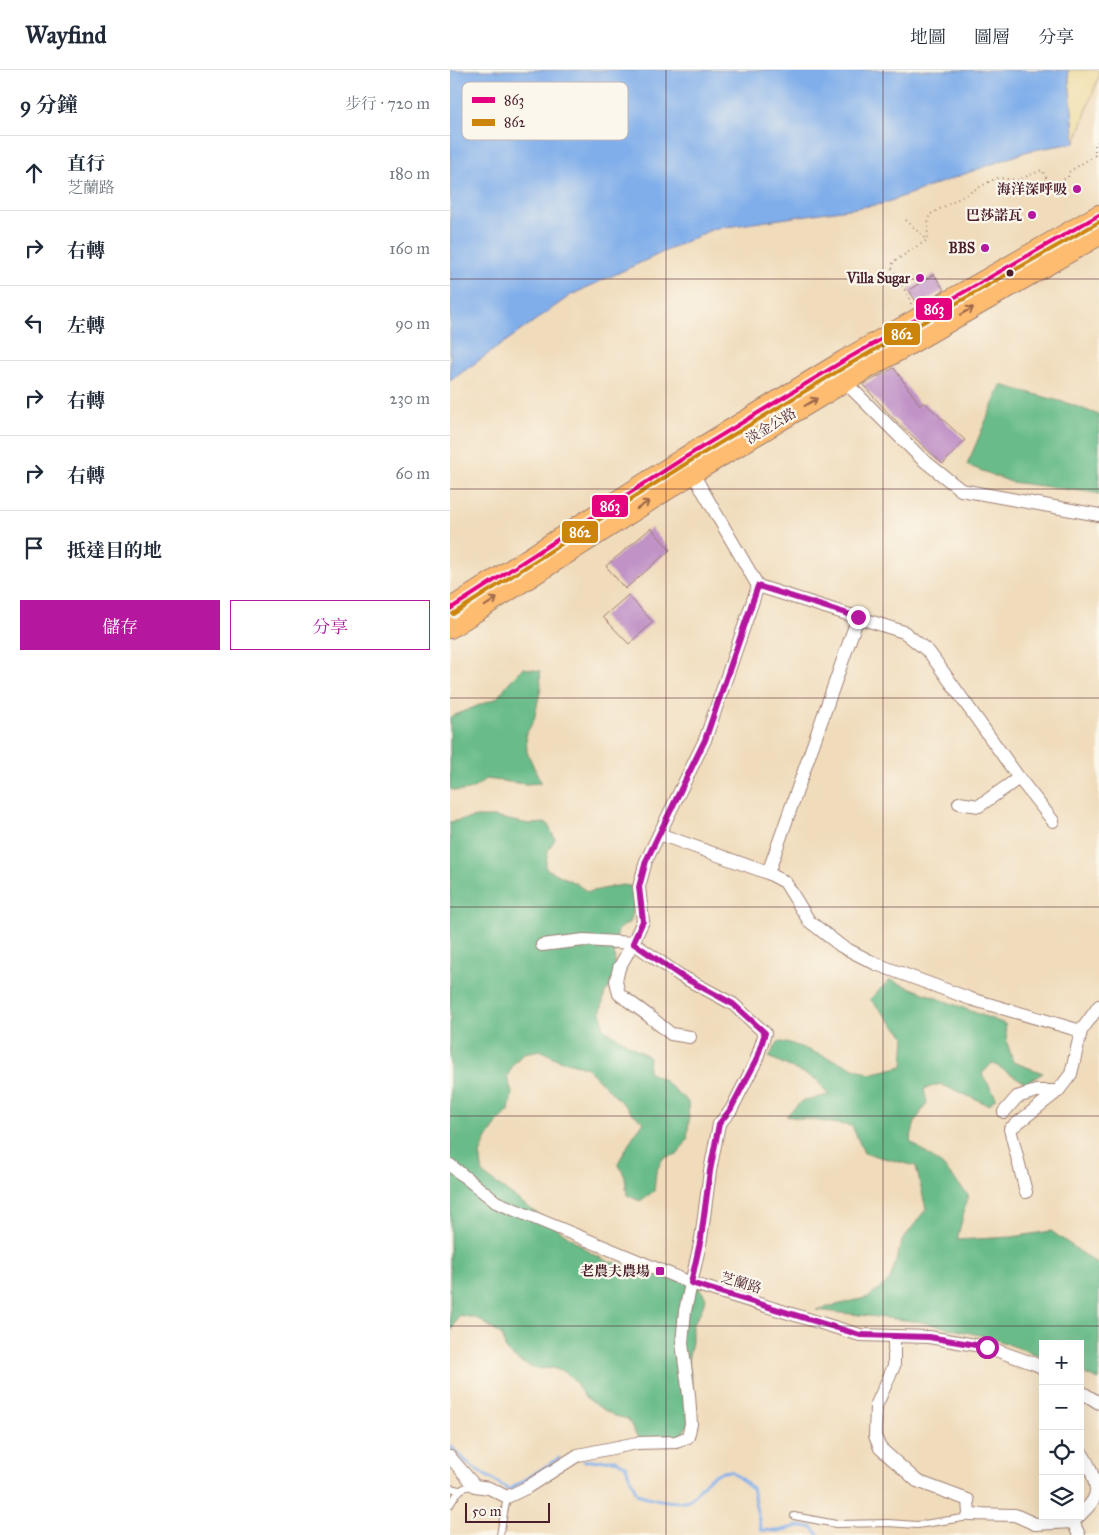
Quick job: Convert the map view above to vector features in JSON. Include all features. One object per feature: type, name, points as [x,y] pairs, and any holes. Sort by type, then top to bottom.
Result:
[{"type":"main road","name":"淡金公路","points":[[450,609],[839,375],[1099,215]]},
{"type":"main road","name":"淡金公路","points":[[839,375],[1099,235]]},
{"type":"main road","name":"淡金公路","points":[[450,628],[688,466]]},
{"type":"street","points":[[839,375],[922,459],[961,490],[1099,515]]},
{"type":"street","points":[[688,466],[758,586],[904,632],[930,652],[1019,778],[1053,821]]},
{"type":"street","points":[[690,1037],[671,1034],[619,994],[616,981],[619,968],[643,921],[639,887],[646,861],[705,740],[758,586]]},
{"type":"street","points":[[768,873],[858,617]]},
{"type":"street","points":[[959,803],[979,806],[1019,778]]},
{"type":"street","points":[[660,834],[768,873],[784,882],[810,921],[840,946],[876,964],[971,999],[1081,1030]]},
{"type":"street","points":[[450,1457],[475,1486],[489,1488],[507,1497],[526,1488],[578,1454],[637,1443],[676,1442],[688,1437],[691,1424],[682,1342],[685,1311],[701,1238],[710,1171],[719,1124],[730,1110],[756,1061],[765,1033],[733,1004],[681,976],[633,943],[584,940],[542,946]]},
{"type":"street","points":[[1026,1192],[1010,1129],[1058,1091],[1071,1074],[1081,1030],[1099,1006]]},
{"type":"street","points":[[1004,1112],[1017,1097],[1036,1091],[1058,1091]]},
{"type":"street","name":"芝蘭路","points":[[450,1165],[496,1202],[691,1283],[860,1335],[929,1337],[987,1347],[1039,1366]]},
{"type":"street","points":[[894,1336],[894,1366],[876,1406],[875,1436],[880,1448],[917,1481],[968,1500],[969,1514],[1015,1515],[1035,1524],[1063,1520]]},
{"type":"street","points":[[1084,1394],[1099,1403]]},
{"type":"street","points":[[1084,1455],[1096,1484],[1096,1495],[1084,1511]]},
{"type":"street","points":[[1077,1520],[1079,1535]]},
{"type":"lane","points":[[450,1506],[459,1490],[465,1486],[475,1486]]},
{"type":"lane","points":[[450,1488],[459,1490]]},
{"type":"lane","points":[[500,1535],[507,1497]]},
{"type":"lane","points":[[794,1516],[836,1524],[888,1523],[917,1525],[963,1518],[969,1514]]},
{"type":"path","points":[[927,240],[929,215],[996,178],[1018,180],[1042,170],[1051,186],[1068,177],[1069,172],[1095,155],[1095,144],[1099,141]]},
{"type":"path","points":[[906,220],[927,240]]},
{"type":"path","points":[[905,308],[911,305],[910,299],[892,268],[893,262],[927,240]]},
{"type":"green space","points":[[1001,385],[1070,404],[1099,415],[1099,495],[1096,493],[1011,482],[967,465]]},
{"type":"green space","points":[[523,668],[540,671],[541,687],[534,720],[526,734],[527,752],[541,783],[526,784],[486,779],[469,790],[450,789],[450,717],[497,698]]},
{"type":"green space","points":[[477,817],[494,817],[529,824],[547,823],[555,839],[548,851],[545,868],[575,883],[588,892],[622,885],[643,888],[634,904],[631,921],[618,930],[615,967],[618,980],[605,992],[601,1011],[604,1029],[649,1057],[648,1072],[662,1079],[688,1102],[687,1140],[678,1154],[663,1158],[656,1172],[654,1191],[640,1201],[627,1195],[625,1177],[618,1163],[644,1122],[632,1113],[586,1067],[559,1060],[540,1050],[524,1053],[514,1063],[507,1077],[512,1093],[509,1111],[498,1122],[487,1138],[480,1154],[483,1174],[591,1253],[607,1261],[624,1264],[639,1277],[660,1277],[680,1274],[696,1282],[706,1298],[692,1326],[692,1342],[688,1360],[696,1408],[680,1439],[649,1442],[636,1435],[628,1419],[615,1416],[584,1396],[576,1383],[565,1372],[552,1368],[535,1369],[519,1361],[506,1351],[502,1336],[479,1319],[459,1315],[450,1332],[450,822]]},
{"type":"green space","points":[[890,980],[1005,1024],[1007,1042],[1013,1062],[1043,1073],[1026,1083],[992,1063],[982,1074],[996,1097],[989,1105],[940,1084],[924,1089],[927,1103],[915,1122],[910,1141],[943,1166],[968,1195],[957,1240],[1012,1237],[1051,1231],[1099,1265],[1099,1380],[1084,1374],[1084,1340],[1039,1340],[1039,1356],[992,1338],[921,1322],[816,1310],[869,1297],[890,1280],[902,1241],[926,1209],[916,1166],[864,1153],[852,1126],[786,1116],[802,1101],[829,1095],[817,1080],[769,1057],[778,1042],[790,1043],[870,1074],[903,1066],[905,1037],[870,999]]},
{"type":"sand","points":[[1068,70],[1099,70],[1099,76],[1075,143]]},
{"type":"water","points":[[450,70],[1068,70],[1075,143],[1028,151],[882,204],[713,229],[571,295],[450,381]]},
{"type":"building","points":[[934,274],[944,290],[918,305],[909,290]]},
{"type":"building","points":[[894,368],[920,405],[924,402],[965,440],[943,464],[893,418],[863,385]]},
{"type":"building","points":[[651,528],[670,550],[625,589],[606,566]]},
{"type":"building","points":[[628,595],[653,622],[629,644],[603,617]]},
{"type":"waterway","points":[[450,1446],[471,1466],[509,1490],[559,1458]]},
{"type":"waterway","points":[[584,1461],[616,1460],[625,1465],[637,1494],[676,1502],[692,1497],[711,1477],[719,1473],[731,1471],[752,1488],[761,1530],[778,1531],[799,1526],[812,1527],[819,1535]]},
{"type":"transit line","name":"863","points":[[450,609],[684,458],[845,360],[1099,215]]},
{"type":"transit line","name":"862","points":[[453,614],[687,463],[848,365],[1099,222]]},
{"type":"place","name":"海洋深呼吸","points":[[1077,189]]},
{"type":"place","name":"巴莎諾瓦","points":[[1032,215]]},
{"type":"place","name":"BBS","points":[[985,248]]},
{"type":"place","name":"Villa Sugar","points":[[920,278]]},
{"type":"place","name":"老農夫農場","points":[[660,1271]]},
{"type":"route","points":[[858,617],[758,586],[705,740],[646,861],[639,887],[643,921],[633,943],[681,976],[733,1004],[765,1033],[756,1061],[730,1110],[719,1124],[710,1171],[701,1238],[691,1283],[860,1335],[929,1337],[987,1347]]}]
